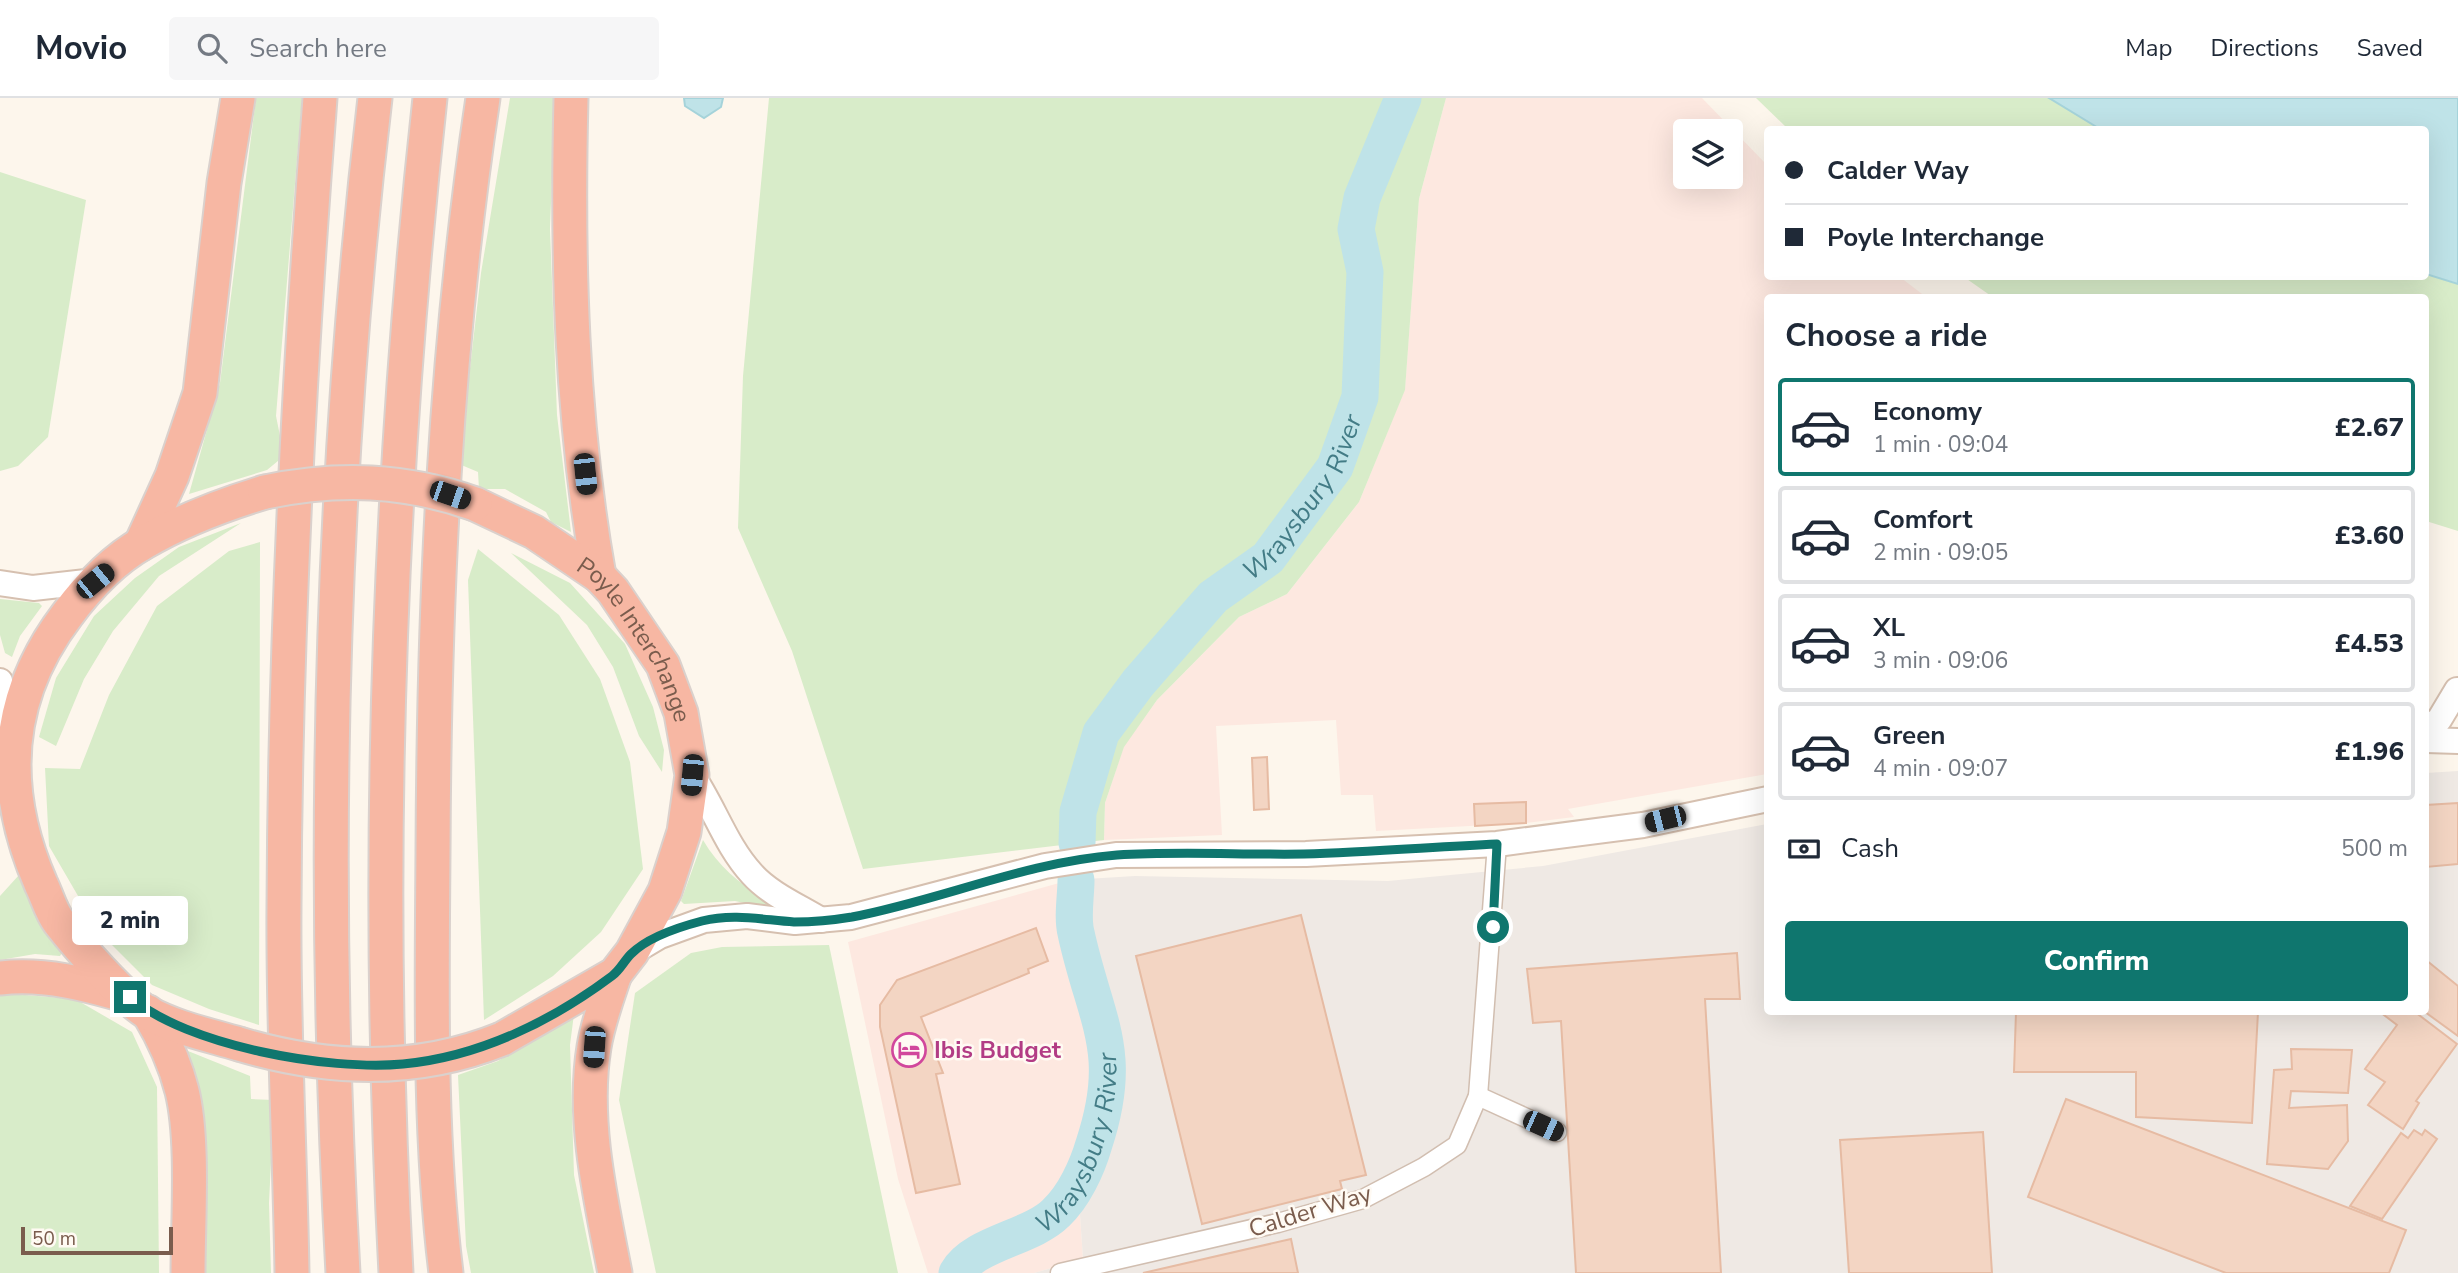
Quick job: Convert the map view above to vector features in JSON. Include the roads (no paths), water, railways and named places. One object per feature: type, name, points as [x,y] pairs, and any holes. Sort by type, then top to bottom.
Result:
[{"type":"highway","points":[[141,544],[172,476],[200,393],[223,183],[238,98]]},
{"type":"highway","points":[[292,1273],[284,909],[286,771],[300,412],[320,98]]},
{"type":"highway","points":[[343,1273],[336,1143],[331,816],[338,584],[352,333],[375,98]]},
{"type":"highway","points":[[396,1273],[388,1112],[387,805],[392,591],[397,466],[430,98]]},
{"type":"highway","points":[[446,1273],[439,1213],[432,1024],[438,602],[443,457],[452,344],[463,235],[483,98]]},
{"type":"highway","points":[[570,98],[572,333],[590,523],[599,576]]},
{"type":"highway","name":"Poyle Interchange","points":[[328,482],[392,483],[421,487],[475,504],[534,532],[599,576],[641,628],[663,665],[681,713],[692,775],[684,832],[665,891],[624,963],[502,1040],[459,1054],[379,1065],[309,1062],[239,1044],[139,1005],[58,920],[31,863],[15,812],[13,738],[24,691],[43,650],[95,581],[141,544],[218,506],[265,492],[328,482]]},
{"type":"highway","points":[[0,850],[15,812]]},
{"type":"highway","points":[[615,1273],[597,1164],[592,1073],[596,1037],[624,963]]},
{"type":"highway","points":[[0,978],[26,975],[75,981],[139,1005],[169,1051],[183,1093],[187,1134],[188,1273]]},
{"type":"street","points":[[0,583],[33,588],[95,581]]},
{"type":"street","points":[[0,681],[13,738]]},
{"type":"street","points":[[2429,726],[2439,720],[2458,690]]},
{"type":"street","points":[[2429,740],[2458,741]]},
{"type":"street","points":[[692,775],[711,802],[739,857],[753,875],[821,920]]},
{"type":"street","points":[[624,963],[660,936],[704,920],[747,916],[795,922],[851,917],[1045,866],[1116,855],[1306,854],[1497,844],[1643,825],[1764,800]]},
{"type":"street","name":"Calder Way","points":[[1060,1273],[1278,1223],[1363,1199],[1424,1167],[1457,1145],[1478,1096],[1497,844]]},
{"type":"street","points":[[1478,1096],[1557,1132]]},
{"type":"water","points":[[684,98],[723,98],[721,107],[704,118],[685,106]]},
{"type":"water","points":[[2049,98],[2458,98],[2458,284],[2429,275],[2429,126],[2095,126]]},
{"type":"waterway","name":"Wraysbury River","points":[[1077,843],[1078,812],[1101,733],[1138,683],[1213,597],[1268,558],[1335,467],[1360,397],[1365,272],[1356,229],[1362,198],[1403,98]]},
{"type":"waterway","name":"Wraysbury River","points":[[957,1273],[976,1254],[1032,1229],[1056,1213],[1079,1181],[1094,1144],[1103,1112],[1107,1059],[1104,1036],[1075,927],[1076,880]]},
{"type":"place","name":"Ibis Budget","points":[[909,1050]]}]
